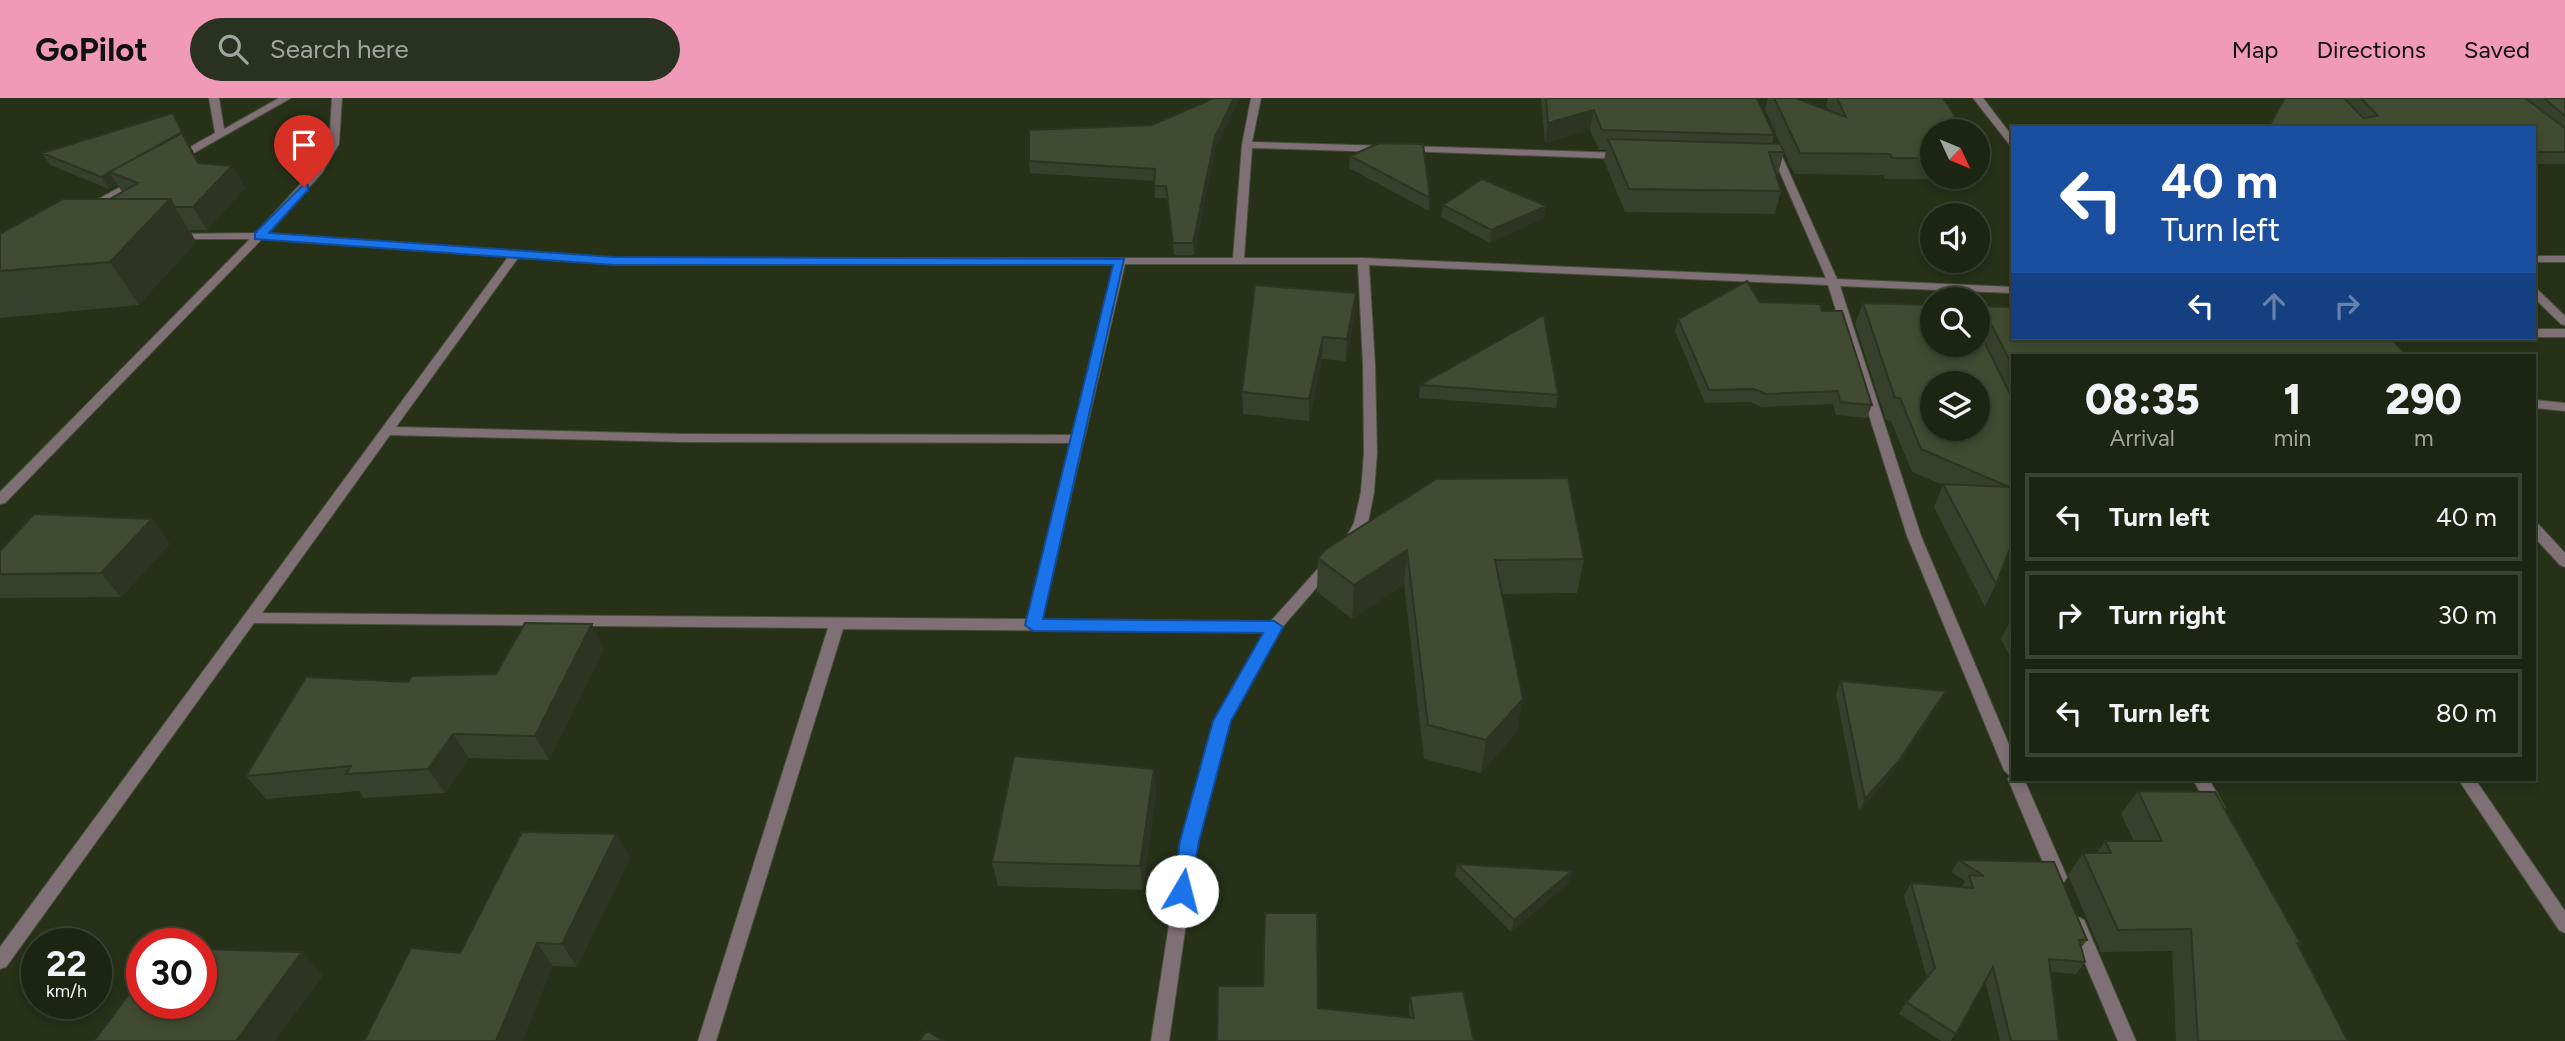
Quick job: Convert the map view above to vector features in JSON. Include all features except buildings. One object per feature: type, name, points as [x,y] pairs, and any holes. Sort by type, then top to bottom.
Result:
[{"type":"street","points":[[214,98],[220,135]]},
{"type":"street","points":[[163,166],[286,98]]},
{"type":"street","points":[[0,500],[259,236],[318,171],[334,144],[337,98]]},
{"type":"street","points":[[1238,262],[1247,145],[1256,98]]},
{"type":"street","points":[[1978,98],[2011,141]]},
{"type":"street","points":[[1768,136],[1773,160],[1833,282],[1914,536],[2011,768]]},
{"type":"street","points":[[1247,145],[1629,156]]},
{"type":"street","points":[[82,211],[151,173]]},
{"type":"street","points":[[161,236],[259,236],[614,261],[1363,261],[2011,290]]},
{"type":"street","points":[[0,961],[514,256]]},
{"type":"street","points":[[2536,259],[2565,259]]},
{"type":"street","points":[[1033,625],[1120,261]]},
{"type":"street","points":[[1160,1041],[1190,841],[1222,721],[1274,627],[1355,538],[1365,514],[1371,407],[1363,261]]},
{"type":"street","points":[[2536,294],[2565,322]]},
{"type":"street","points":[[2536,332],[2565,333]]},
{"type":"street","points":[[2536,404],[2565,407]]},
{"type":"street","points":[[387,431],[706,438],[1078,439]]},
{"type":"street","points":[[2536,530],[2565,562]]},
{"type":"street","points":[[250,618],[1274,627]]},
{"type":"street","points":[[708,1041],[837,623]]},
{"type":"street","points":[[2017,781],[2127,1041]]},
{"type":"street","points":[[2202,781],[2227,826]]},
{"type":"street","points":[[2467,781],[2565,925]]},
{"type":"route","points":[[304,187],[259,236],[614,261],[1120,261],[1033,625],[1274,627],[1222,721],[1190,841],[1182,891]]}]
